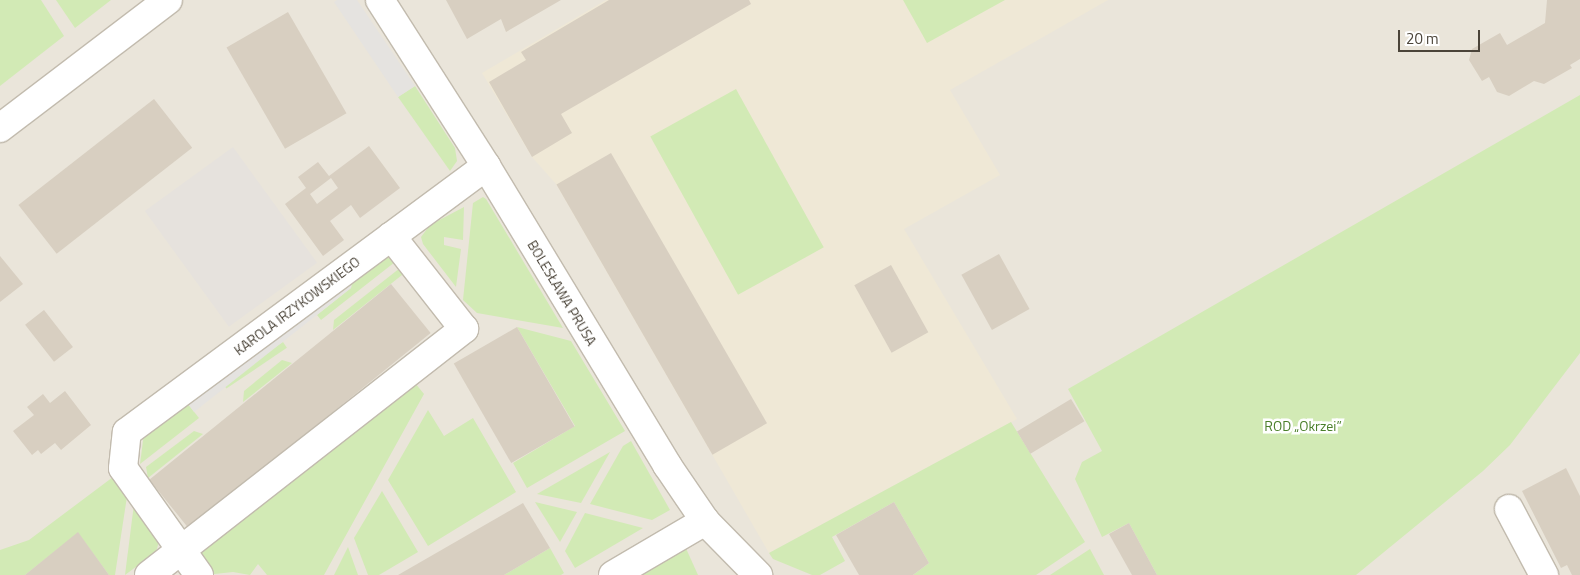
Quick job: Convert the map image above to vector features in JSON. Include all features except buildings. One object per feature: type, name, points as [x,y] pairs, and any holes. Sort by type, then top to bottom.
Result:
[{"type":"street","points":[[0,128],[168,0]]},
{"type":"street","name":"BOLESŁAWA PRUSA","points":[[380,0],[486,166],[667,465],[705,521],[758,575]]},
{"type":"street","name":"KAROLA IRZYKOWSKIEGO","points":[[183,548],[123,468],[127,432],[486,166]]},
{"type":"street","points":[[149,575],[464,329],[391,236]]},
{"type":"street","points":[[1509,509],[1544,575]]},
{"type":"street","points":[[613,575],[705,521]]},
{"type":"street","points":[[183,548],[199,575]]},
{"type":"shaded area","points":[[0,0],[1580,0],[1580,575],[0,575]]},
{"type":"shaded area","points":[[337,0],[357,0],[415,86],[398,97],[334,2]]},
{"type":"shaded area","points":[[606,0],[1108,0],[950,90],[1000,175],[904,229],[1017,419],[769,553],[556,184],[532,157],[482,73]]},
{"type":"shaded area","points":[[233,147],[317,263],[229,327],[145,211]]},
{"type":"shaded area","points":[[353,276],[351,288],[194,412],[184,398]]},
{"type":"green space","points":[[0,0],[41,0],[64,36],[0,86]]},
{"type":"green space","points":[[56,0],[111,0],[75,28]]},
{"type":"green space","points":[[903,0],[1005,0],[927,43]]},
{"type":"green space","points":[[415,86],[455,148],[457,161],[450,171],[398,97]]},
{"type":"green space","points":[[736,89],[824,247],[738,295],[650,137]]},
{"type":"green space","name":"ROD „Okrzei”","points":[[1580,95],[1580,353],[1510,445],[1483,471],[1356,575],[1157,575],[1129,523],[1102,537],[1075,479],[1082,462],[1102,451],[1068,389]]},
{"type":"green space","points":[[483,197],[486,199],[563,328],[477,313],[463,300],[473,203]]},
{"type":"green space","points":[[464,207],[463,240],[444,237],[444,245],[461,249],[456,287],[423,244],[421,237],[430,225]]},
{"type":"green space","points":[[387,256],[395,262],[321,320],[317,315],[351,288],[353,276]]},
{"type":"green space","points":[[400,268],[407,271],[333,330],[334,320]]},
{"type":"green space","points":[[517,327],[571,341],[625,431],[527,488],[513,463],[575,426]]},
{"type":"green space","points":[[283,342],[287,348],[226,389],[222,383]]},
{"type":"green space","points":[[282,360],[292,363],[243,402],[244,391]]},
{"type":"green space","points":[[411,378],[424,394],[324,575],[267,575],[258,564],[250,575],[233,572],[205,575],[200,566],[200,550]]},
{"type":"green space","points":[[183,398],[199,418],[140,464],[144,433]]},
{"type":"green space","points":[[428,410],[444,436],[473,418],[516,492],[428,546],[388,480]]},
{"type":"green space","points":[[1011,422],[1085,542],[1036,575],[913,575],[929,563],[894,502],[832,537],[845,561],[820,575],[812,575],[773,559],[769,553]]},
{"type":"green space","points":[[194,431],[203,434],[148,478],[146,467]]},
{"type":"green space","points":[[631,441],[670,510],[652,520],[590,504],[623,446]]},
{"type":"green space","points":[[610,452],[581,503],[537,494]]},
{"type":"green space","points":[[117,474],[128,490],[115,575],[109,575],[78,533],[25,575],[0,575],[0,550],[29,540]]},
{"type":"green space","points":[[382,491],[418,552],[379,575],[368,575],[354,538]]},
{"type":"green space","points":[[135,496],[159,529],[158,545],[156,552],[125,575]]},
{"type":"green space","points":[[535,502],[577,512],[560,542]]},
{"type":"green space","points":[[585,513],[643,528],[575,568],[565,551]]},
{"type":"green space","points":[[684,544],[698,575],[631,575]]},
{"type":"green space","points":[[348,547],[358,575],[334,575]]},
{"type":"green space","points":[[550,548],[564,573],[561,575],[504,575]]},
{"type":"green space","points":[[1090,549],[1104,575],[1050,575]]}]
